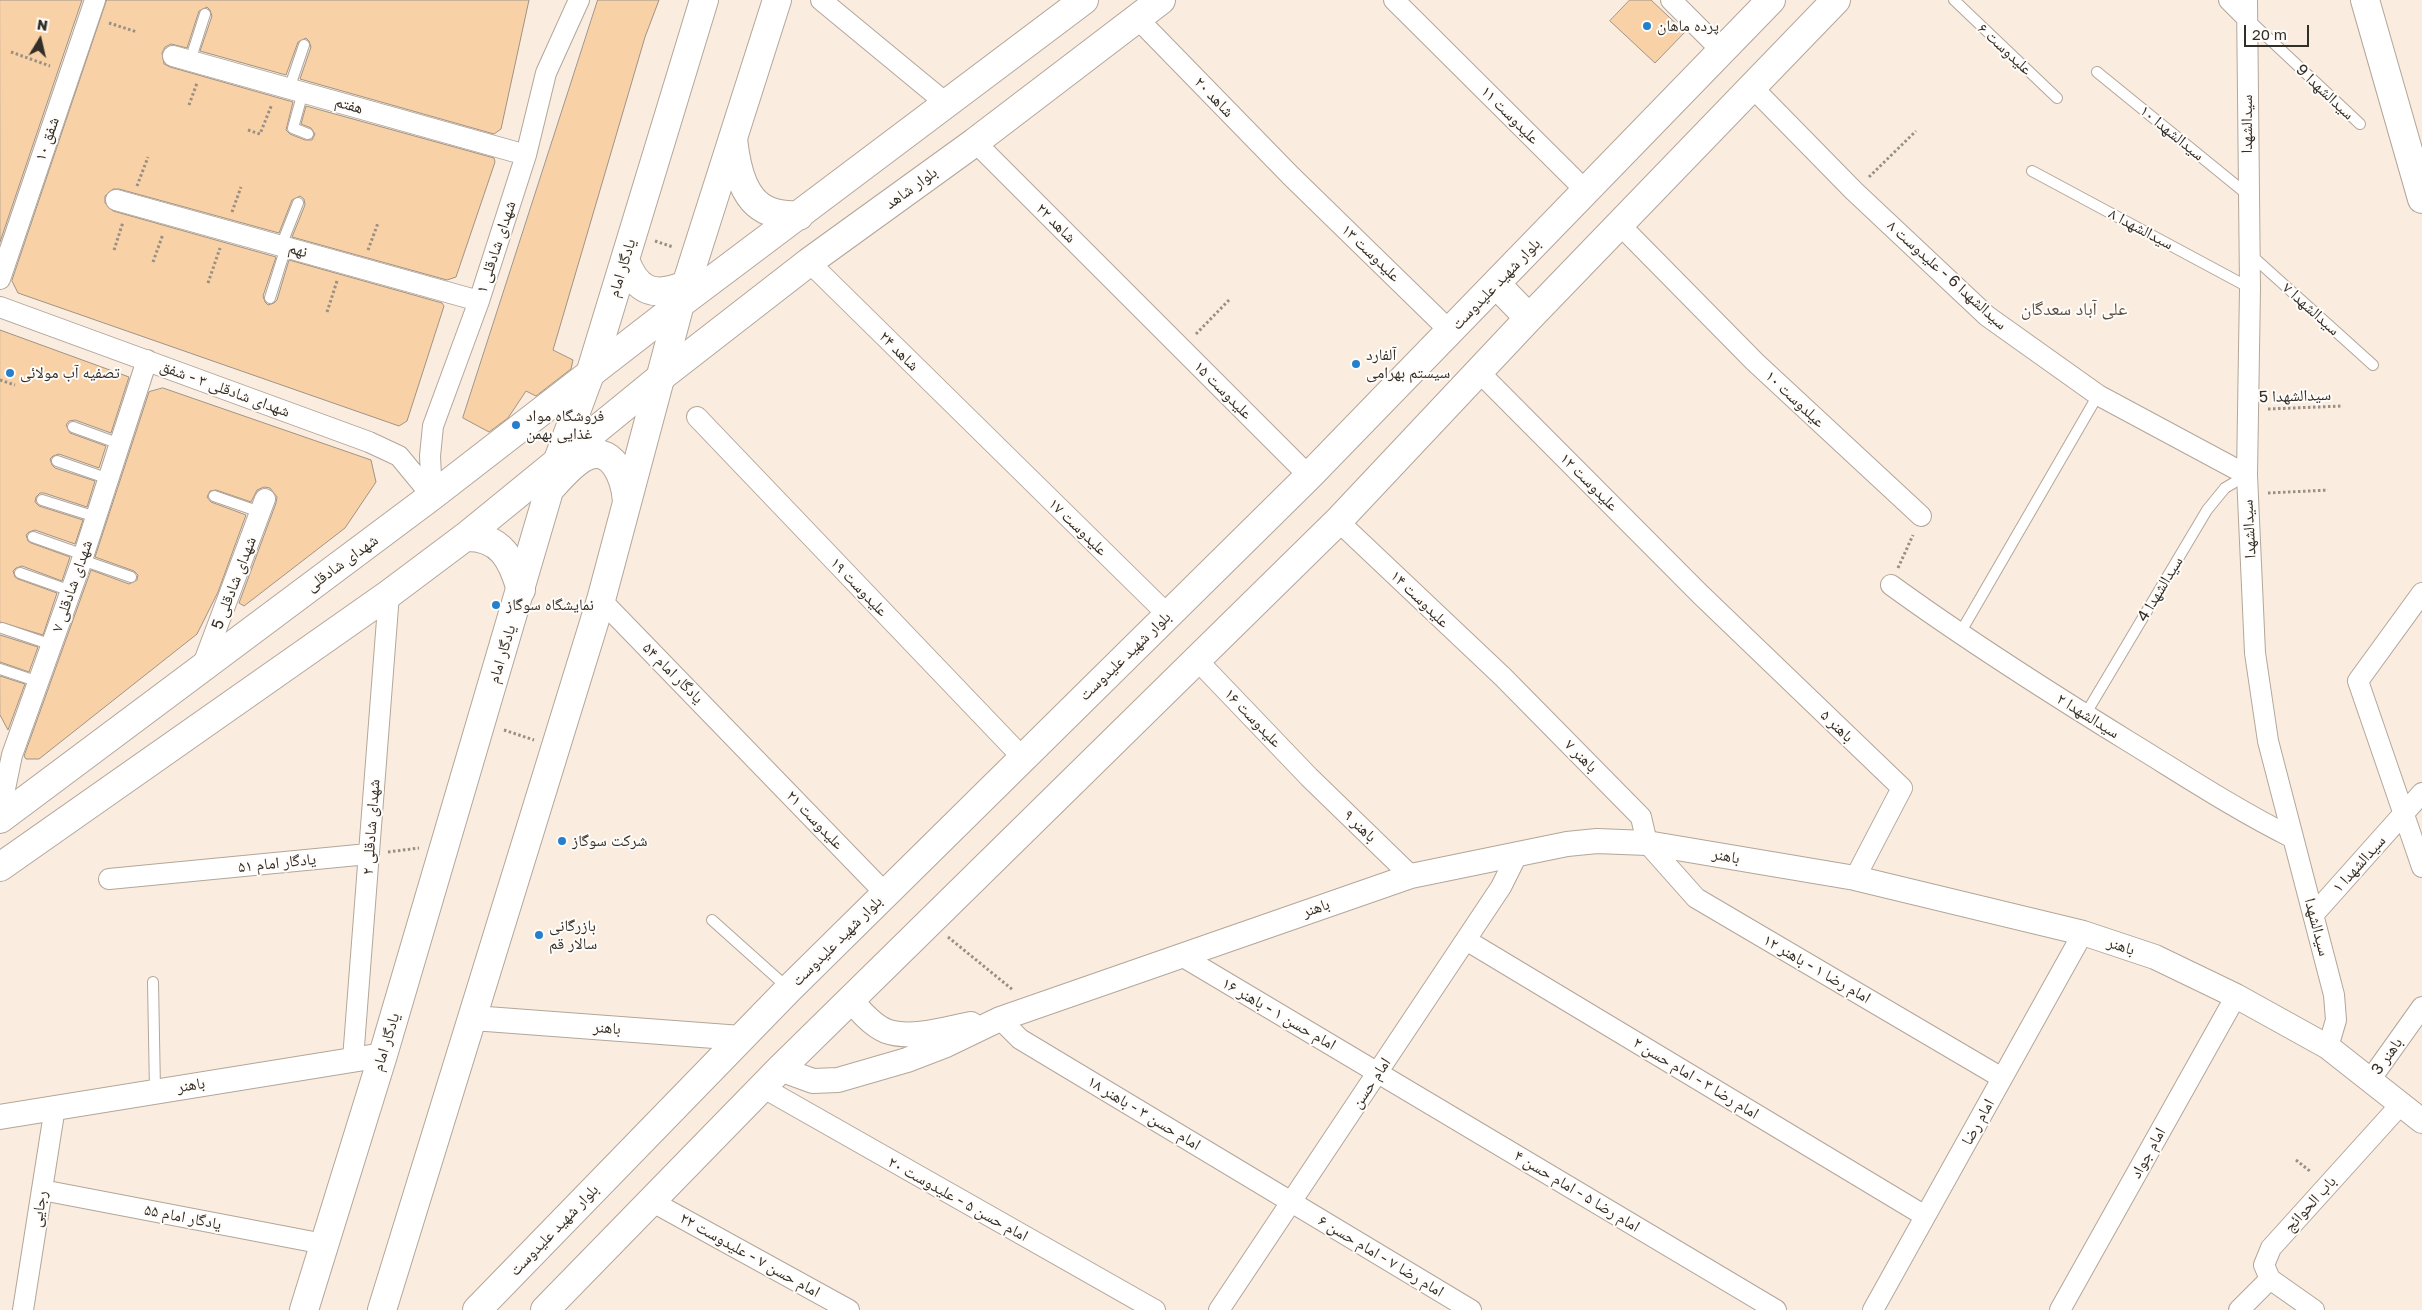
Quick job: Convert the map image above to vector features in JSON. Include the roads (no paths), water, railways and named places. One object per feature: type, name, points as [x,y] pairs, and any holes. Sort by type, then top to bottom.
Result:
[{"type":"main road","name":"یادگار امام","points":[[304,1310],[521,590],[558,460],[590,374],[704,0]]},
{"type":"main road","points":[[383,1309],[601,600],[683,295],[777,0]]},
{"type":"main road","points":[[683,295],[799,216],[1084,0]]},
{"type":"main road","name":"بلوار شاهد","points":[[661,377],[809,262],[975,142],[1161,0]]},
{"type":"main road","name":"بلوار شهید علیدوست","points":[[477,1310],[789,989],[1022,757],[1309,476],[1772,0]]},
{"type":"main road","points":[[553,1308],[651,1201],[771,1078],[1338,521],[1478,371],[1836,0]]},
{"type":"main road","points":[[2366,0],[2422,199]]},
{"type":"main road","points":[[733,138],[736,161],[742,181],[756,203],[774,213],[799,216]]},
{"type":"main road","points":[[625,260],[634,281],[646,289],[669,291],[683,295]]},
{"type":"main road","points":[[1496,284],[1529,318]]},
{"type":"main road","name":"شهدای شادقلی","points":[[0,819],[432,496],[590,374],[683,295]]},
{"type":"main road","points":[[0,867],[389,594],[465,537],[661,377]]},
{"type":"main road","points":[[550,489],[584,458],[598,455],[606,457],[618,466],[625,482],[627,500]]},
{"type":"main road","points":[[465,537],[480,537],[495,544],[508,556],[515,568],[521,590]]},
{"type":"street","points":[[821,0],[947,104]]},
{"type":"street","name":"علیدوست ۱۱","points":[[1394,0],[1586,191]]},
{"type":"street","points":[[1671,0],[1722,51]]},
{"type":"street","points":[[2229,0],[2247,9]]},
{"type":"street","name":"شهدای شادقلی ۱","points":[[432,496],[430,456],[433,426],[479,301],[526,155],[546,73],[572,2]]},
{"type":"street","name":"شفق ۱۰","points":[[0,279],[92,8]]},
{"type":"street","name":"سیدالشهدا","points":[[2247,9],[2250,288],[2247,485],[2255,653],[2268,741],[2334,995],[2336,1020],[2328,1047]]},
{"type":"street","name":"شاهد ۲۰","points":[[1137,18],[1291,176]]},
{"type":"street","name":"هفتم","points":[[182,58],[526,155]]},
{"type":"street","name":"سیدالشهدا 6 - علیدوست ۸","points":[[1752,86],[1854,191],[1987,316],[2098,395],[2247,485]]},
{"type":"street","name":"شاهد ۲۲","points":[[975,142],[1137,304]]},
{"type":"street","name":"علیدوست ۱۳","points":[[1291,176],[1450,331]]},
{"type":"street","name":"نهم","points":[[123,202],[479,301]]},
{"type":"street","name":"عیلدوست ۱۰","points":[[1619,224],[1755,362],[1921,516]]},
{"type":"street","name":"شاهد ۲۴","points":[[809,262],[988,440]]},
{"type":"street","name":"علیدوست ۱۵","points":[[1137,304],[1309,476]]},
{"type":"street","name":"شهدای شادقلی ۳ - شفق","points":[[0,307],[384,449],[399,456],[432,496]]},
{"type":"street","name":"شهدای شادقلی ۷","points":[[0,813],[12,755],[83,558],[147,360]]},
{"type":"street","name":"علیدوست ۱۲","points":[[1478,371],[1700,594]]},
{"type":"street","name":"علیدوست ۱۹","points":[[697,418],[1022,757]]},
{"type":"street","name":"علیدوست ۱۷","points":[[988,440],[1168,614]]},
{"type":"street","name":"شهدای شادقلی 5","points":[[202,667],[263,506]]},
{"type":"street","name":"علیدوست ۱۴","points":[[1338,521],[1503,677]]},
{"type":"street","name":"سیدالشهدا ۲","points":[[1891,585],[1959,635],[2085,715],[2248,815],[2292,837]]},
{"type":"street","points":[[2422,593],[2358,681],[2422,866]]},
{"type":"street","name":"شهدای شادقلی ۲","points":[[353,1060],[389,594]]},
{"type":"street","name":"باهنر ۵","points":[[1700,594],[1902,788],[1855,878]]},
{"type":"street","name":"یادگار امام ۵۴","points":[[601,600],[745,746]]},
{"type":"street","name":"علیدوست ۱۶","points":[[1197,660],[1309,777]]},
{"type":"street","name":"باهنر ۷","points":[[1503,677],[1642,817],[1647,843]]},
{"type":"street","name":"علیدوست ۲۱","points":[[745,746],[885,893]]},
{"type":"street","name":"باهنر ۹","points":[[1309,777],[1410,876]]},
{"type":"street","name":"سیدالشهدا ۱","points":[[2314,914],[2422,793]]},
{"type":"street","name":"باهنر","points":[[771,1078],[813,1081],[838,1080],[907,1060],[938,1048],[1000,1019],[1410,876],[1518,853],[1597,841],[1647,843],[1855,878],[2083,933],[2155,957],[2236,996],[2328,1047],[2422,1120]]},
{"type":"street","name":"امام رضا ۱ - باهنر ۱۲","points":[[1647,843],[1696,898],[2002,1078]]},
{"type":"street","name":"امام حسن","points":[[1219,1310],[1502,887],[1518,853]]},
{"type":"street","name":"یادگار امام ۵۱","points":[[109,879],[368,854]]},
{"type":"street","name":"امام رضا","points":[[1874,1310],[2083,933]]},
{"type":"street","name":"امام رضا ۳ - امام حسن ۲","points":[[1466,940],[1925,1216]]},
{"type":"street","name":"امام حسن ۱ - باهنر ۱۶","points":[[1180,955],[1378,1072]]},
{"type":"street","name":"امام جواد","points":[[2060,1310],[2236,996]]},
{"type":"street","name":"باهنر","points":[[851,1000],[872,1021],[886,1030],[904,1033],[930,1032],[1000,1019]]},
{"type":"street","name":"باهنر 3","points":[[2370,1080],[2422,1007]]},
{"type":"street","name":"باهنر","points":[[473,1018],[741,1038]]},
{"type":"street","name":"امام حسن ۳ - باهنر ۱۸","points":[[1000,1019],[1020,1039],[1291,1202]]},
{"type":"street","name":"باهنر","points":[[0,1117],[382,1054]]},
{"type":"street","name":"امام رضا ۵ - امام حسن ۴","points":[[1378,1072],[1776,1310]]},
{"type":"street","name":"امام حسن ۵ - علیدوست ۲۰","points":[[771,1078],[1156,1310]]},
{"type":"street","name":"باب الحوائج","points":[[2270,1279],[2264,1265],[2271,1248],[2402,1103]]},
{"type":"street","name":"رجایی","points":[[23,1310],[55,1107]]},
{"type":"street","name":"یادگار امام ۵۵","points":[[42,1190],[324,1244]]},
{"type":"street","name":"امام حسن ۷ - علیدوست ۲۲","points":[[651,1201],[848,1310]]},
{"type":"street","name":"امام رضا ۷ - امام حسن ۶","points":[[1291,1202],[1471,1310]]},
{"type":"street","points":[[2239,1310],[2270,1279],[2314,1310]]},
{"type":"lane","name":"علیدوست ۶","points":[[1954,0],[2057,98]]},
{"type":"lane","name":"سیدالشهدا 9","points":[[2247,9],[2360,124]]},
{"type":"lane","points":[[182,58],[205,14]]},
{"type":"lane","points":[[304,45],[291,89],[292,128],[308,134]]},
{"type":"lane","name":"سیدالشهدا ۱۰","points":[[2097,72],[2248,195]]},
{"type":"lane","name":"سیدالشهدا ۸","points":[[2032,171],[2250,288]]},
{"type":"lane","points":[[270,298],[298,203]]},
{"type":"lane","name":"سیدالشهدا ۷","points":[[2249,253],[2373,365]]},
{"type":"lane","points":[[1959,635],[2098,395]]},
{"type":"lane","points":[[73,427],[120,444]]},
{"type":"lane","points":[[57,461],[109,479]]},
{"type":"lane","name":"سیدالشهدا 4","points":[[2085,715],[2206,510],[2225,488],[2247,485]]},
{"type":"lane","points":[[214,496],[263,506]]},
{"type":"lane","points":[[42,500],[96,517]]},
{"type":"lane","points":[[33,537],[131,577]]},
{"type":"lane","points":[[20,573],[71,591]]},
{"type":"lane","points":[[2,628],[52,645]]},
{"type":"lane","points":[[0,669],[39,682]]},
{"type":"lane","points":[[712,920],[789,989]]},
{"type":"lane","points":[[153,982],[155,1091]]},
{"type":"place","name":"پرده ماهان","points":[[1647,26]]},
{"type":"place","name":"آلفارد سیستم بهرامی","points":[[1356,364]]},
{"type":"place","name":"تصفیه آب مولائی","points":[[10,373]]},
{"type":"place","name":"فروشگاه مواد غذایی بهمن","points":[[516,425]]},
{"type":"place","name":"نمایشگاه سوگاز","points":[[496,605]]},
{"type":"place","name":"شرکت سوگاز","points":[[562,841]]},
{"type":"place","name":"بازرگانی سالار قم","points":[[539,935]]},
{"type":"district","name":"علی آباد سعدگان","points":[[2074,309]]}]
